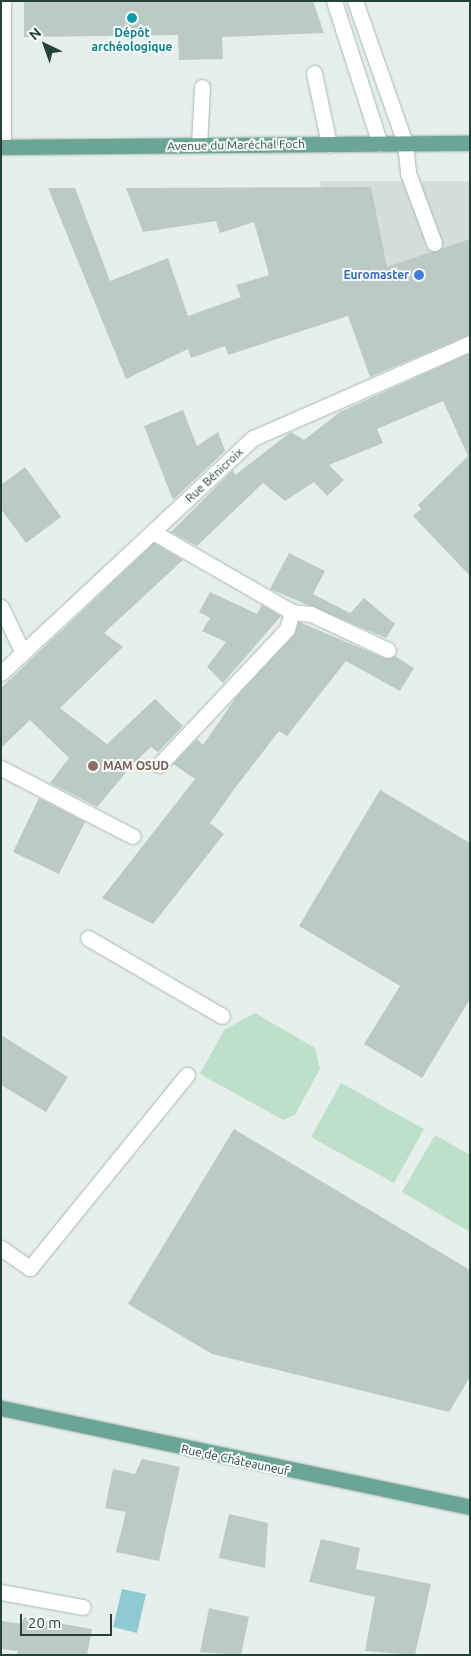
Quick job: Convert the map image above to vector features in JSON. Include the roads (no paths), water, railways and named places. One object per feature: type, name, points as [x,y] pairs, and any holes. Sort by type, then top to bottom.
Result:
[{"type":"main road","name":"Avenue du Maréchal Foch","points":[[2,147],[470,143]]},
{"type":"main road","name":"Rue de Châteauneuf","points":[[1,1408],[470,1507]]},
{"type":"street","points":[[2,147],[3,1]]},
{"type":"street","points":[[334,1],[380,144]]},
{"type":"street","points":[[355,1],[405,143],[408,173],[434,243]]},
{"type":"street","points":[[314,73],[329,144]]},
{"type":"street","points":[[199,145],[202,87]]},
{"type":"street","name":"Rue Bénicroix","points":[[1,673],[253,438],[470,344]]},
{"type":"street","points":[[153,532],[292,612],[311,614],[388,650]]},
{"type":"street","points":[[1,607],[23,653]]},
{"type":"street","points":[[159,765],[287,629],[292,612]]},
{"type":"street","points":[[1,768],[132,836]]},
{"type":"street","points":[[88,938],[222,1016]]},
{"type":"street","points":[[1,1248],[30,1268],[187,1075]]},
{"type":"street","points":[[1,1592],[83,1607]]},
{"type":"water","points":[[122,1589],[146,1594],[137,1633],[113,1627]]},
{"type":"place","name":"Dépôt archéologique","points":[[132,18]]},
{"type":"place","name":"Euromaster","points":[[419,275]]},
{"type":"place","name":"MAM OSUD","points":[[93,766]]}]
